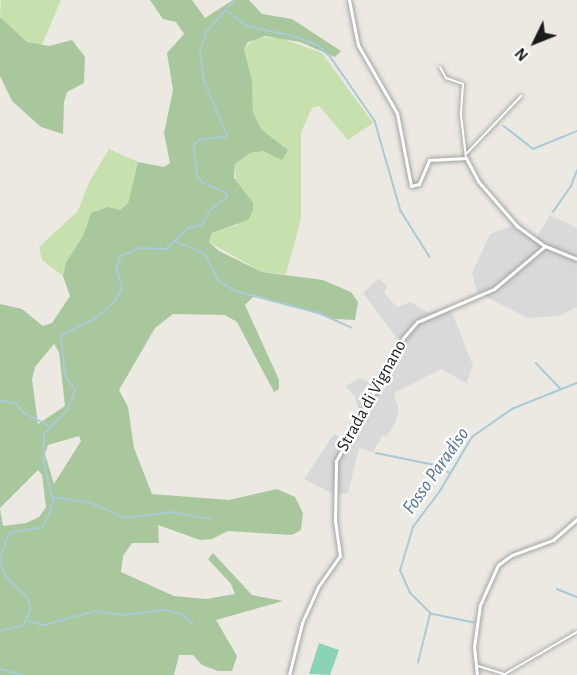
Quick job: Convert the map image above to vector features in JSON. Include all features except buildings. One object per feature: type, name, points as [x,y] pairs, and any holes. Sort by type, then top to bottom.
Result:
[{"type":"street","points":[[350,0],[358,45],[398,113],[411,185],[419,184],[429,160],[466,158]]},
{"type":"street","points":[[440,67],[446,78],[463,84],[460,115],[466,158],[479,182],[511,220],[545,246],[577,260]]},
{"type":"street","points":[[467,153],[521,96]]},
{"type":"street","name":"Strada di Vignano","points":[[289,675],[302,623],[318,587],[335,568],[340,553],[335,521],[336,461],[408,331],[417,322],[494,289],[545,246]]},
{"type":"street","points":[[477,675],[478,666],[474,647],[480,605],[498,565],[512,555],[553,540],[577,519]]},
{"type":"street","points":[[478,666],[505,674],[577,632]]},
{"type":"shaded area","points":[[550,215],[577,228],[577,307],[559,316],[527,318],[477,292],[472,273],[490,234],[517,224],[536,238]]},
{"type":"shaded area","points":[[379,278],[387,287],[384,293],[397,307],[410,302],[429,313],[450,307],[473,366],[466,383],[441,369],[394,393],[399,411],[394,425],[386,437],[383,435],[373,452],[359,448],[348,493],[335,495],[304,479],[334,434],[344,439],[361,414],[354,395],[345,386],[361,378],[375,385],[400,342],[363,293]]},
{"type":"green space","points":[[1,0],[61,0],[42,45],[27,42],[0,17]]},
{"type":"green space","points":[[150,0],[192,0],[205,18],[233,0],[249,0],[262,14],[292,19],[341,51],[335,57],[300,42],[265,36],[248,42],[244,49],[252,80],[253,112],[261,129],[288,150],[282,160],[263,151],[250,153],[235,164],[234,178],[253,203],[253,211],[248,220],[212,233],[209,242],[219,251],[262,272],[323,280],[351,292],[358,302],[355,320],[335,319],[255,295],[245,305],[279,380],[279,389],[274,392],[237,322],[225,315],[173,314],[155,328],[119,390],[128,407],[134,448],[152,494],[229,500],[277,489],[295,497],[303,513],[301,530],[292,535],[228,531],[212,539],[200,540],[158,525],[159,543],[132,543],[123,556],[121,572],[174,596],[206,599],[235,594],[231,584],[208,559],[213,553],[252,595],[283,601],[216,620],[237,656],[232,671],[218,671],[202,665],[193,655],[179,655],[174,675],[0,675],[0,508],[0,304],[22,309],[43,326],[52,323],[70,296],[63,276],[66,262],[83,236],[91,213],[108,207],[120,210],[128,203],[138,162],[164,167],[170,163],[164,133],[173,90],[167,53],[184,34],[176,22],[163,19]],"holes":[[[54,344],[59,352],[65,406],[38,424],[32,379],[35,367]],[[79,436],[81,441],[54,484],[45,454],[48,445]],[[38,470],[42,475],[46,507],[39,517],[26,523],[3,526],[0,508]]]},
{"type":"green space","points":[[0,17],[27,42],[49,46],[72,40],[85,57],[84,83],[67,92],[64,102],[63,134],[41,127],[12,101],[0,76]]},
{"type":"green space","points":[[256,37],[281,38],[322,53],[373,123],[348,140],[319,106],[312,108],[301,133],[301,219],[286,274],[262,272],[209,242],[212,233],[237,225],[252,203],[236,183],[235,164],[250,153],[263,151],[276,155],[288,150],[261,129],[253,112],[252,80],[244,49]]},
{"type":"green space","points":[[109,149],[138,162],[128,203],[120,210],[91,214],[83,236],[66,262],[63,276],[42,260],[39,247],[78,211],[88,184]]},
{"type":"green space","points":[[319,643],[339,650],[330,675],[309,674]]},
{"type":"waterway","points":[[0,558],[9,533],[42,527],[50,513],[53,501],[44,464],[44,434],[67,410],[75,391],[65,375],[61,336],[95,319],[115,301],[122,289],[116,267],[121,256],[140,248],[166,249],[188,228],[202,225],[211,209],[227,197],[226,193],[202,183],[197,176],[194,145],[200,140],[227,136],[204,81],[200,52],[206,32],[235,0]]},
{"type":"waterway","points":[[227,11],[247,26],[297,37],[318,45],[330,56],[375,121],[401,211],[430,257]]},
{"type":"waterway","points":[[504,126],[533,149],[577,131]]},
{"type":"waterway","points":[[553,212],[571,186],[577,170]]},
{"type":"waterway","points":[[175,241],[205,254],[219,281],[235,291],[319,313],[352,328]]},
{"type":"waterway","points":[[536,363],[560,388]]},
{"type":"waterway","name":"Fosso Paradiso","points":[[474,623],[431,614],[410,593],[400,571],[413,527],[440,491],[472,437],[512,409],[577,383]]},
{"type":"waterway","points":[[0,401],[16,403],[24,413],[48,425]]},
{"type":"waterway","points":[[376,453],[435,465],[450,473]]},
{"type":"waterway","points":[[52,497],[89,502],[125,518],[171,512],[210,519]]},
{"type":"waterway","points":[[0,560],[6,576],[27,597],[31,609],[24,626],[0,631]]},
{"type":"waterway","points":[[557,589],[577,597]]},
{"type":"waterway","points":[[29,621],[44,625],[96,611],[120,615],[167,610],[184,615],[194,625]]},
{"type":"waterway","points":[[418,663],[430,614]]},
{"type":"waterway","points":[[0,669],[23,675]]}]
